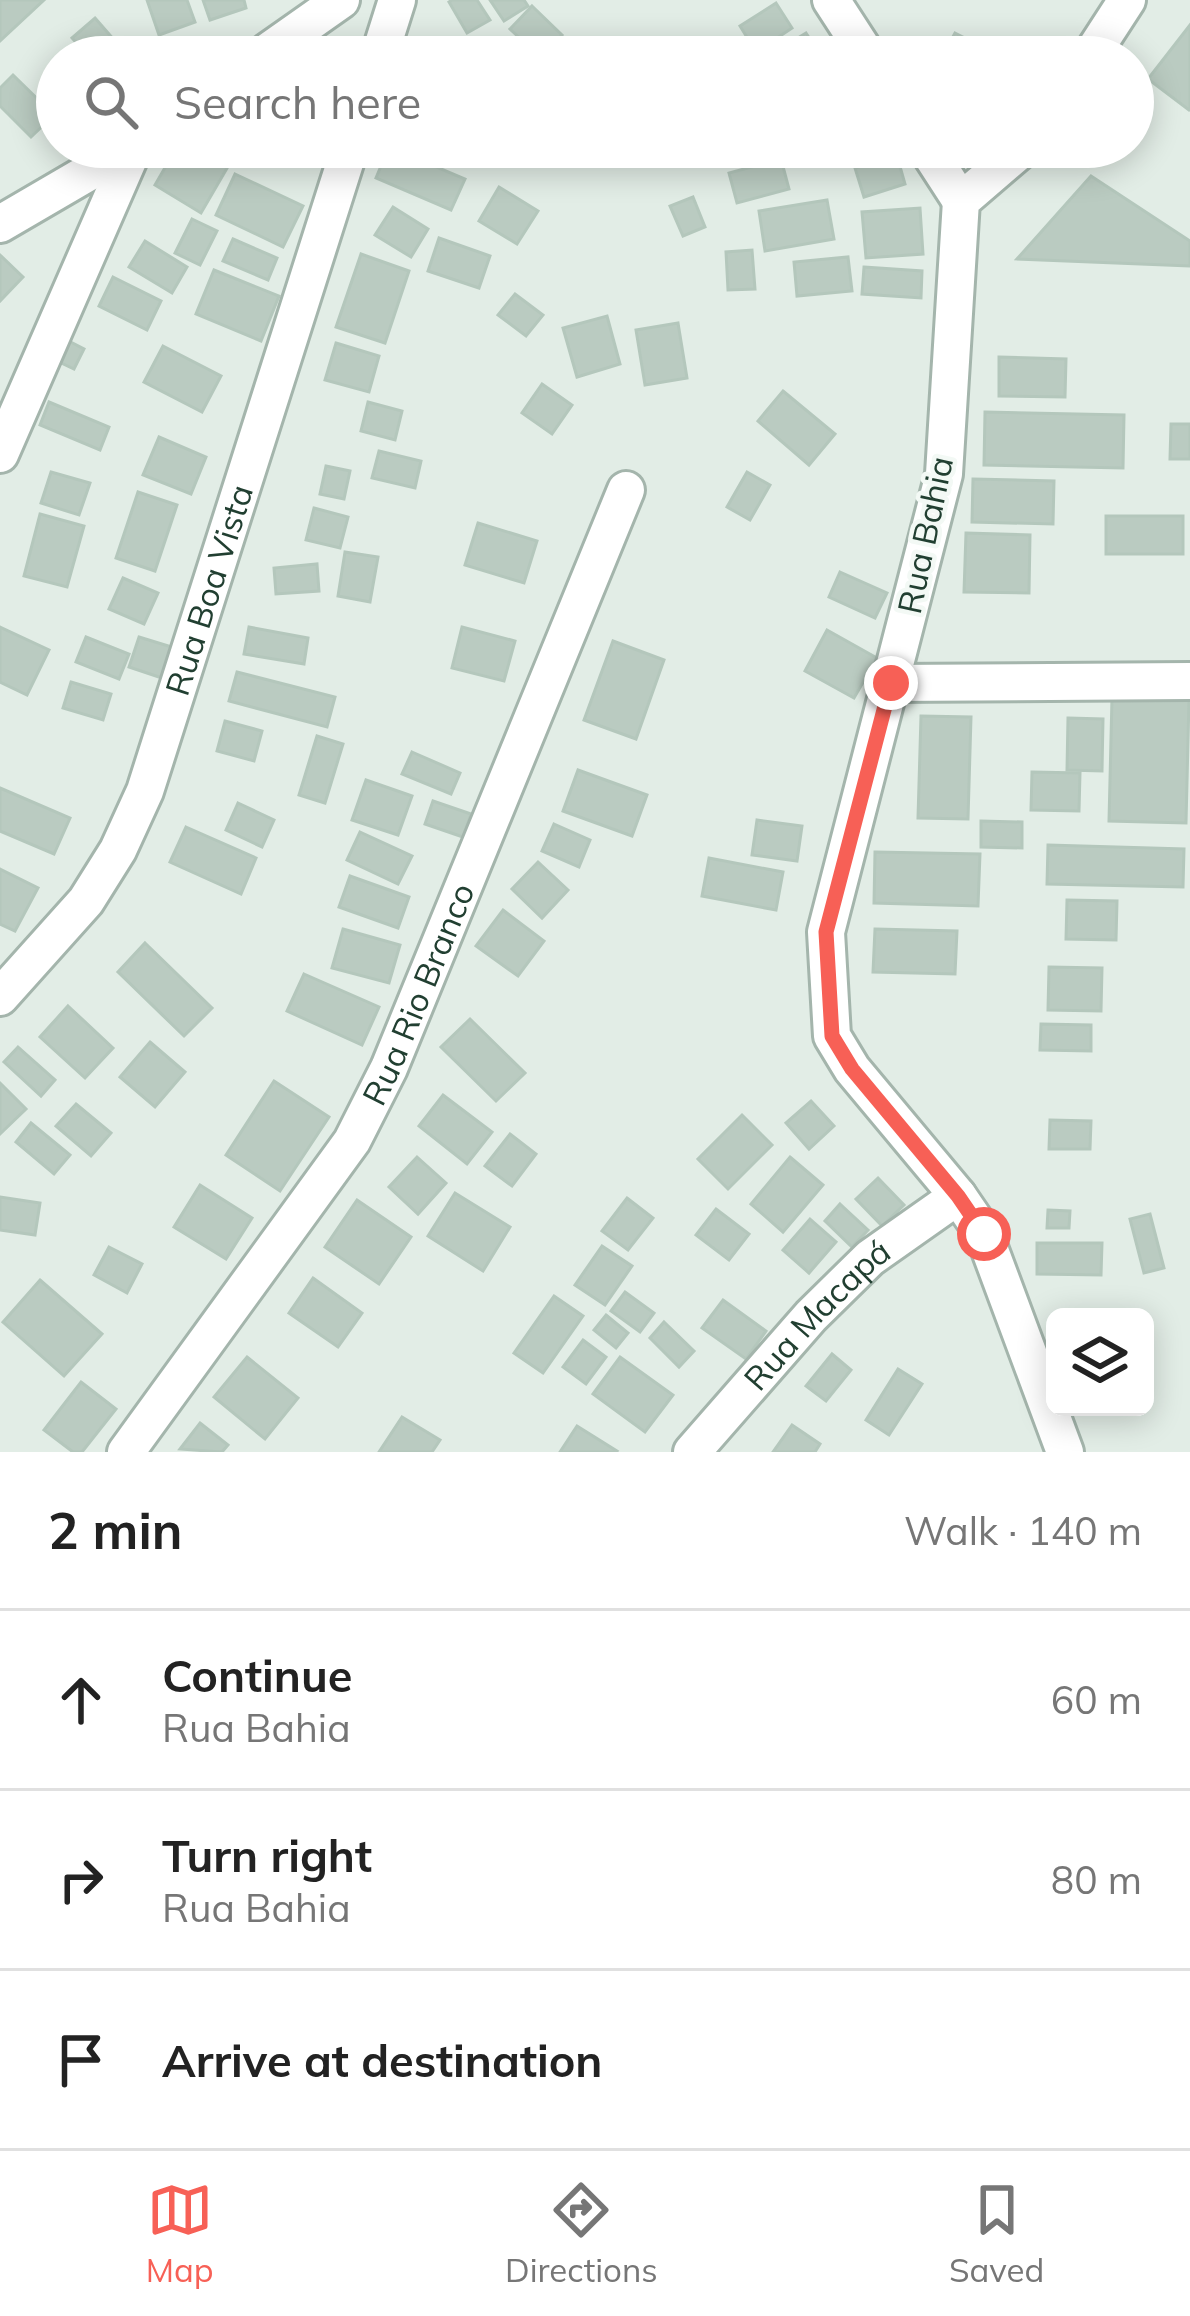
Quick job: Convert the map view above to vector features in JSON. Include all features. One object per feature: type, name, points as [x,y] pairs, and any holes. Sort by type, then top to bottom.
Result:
[{"type":"street","points":[[289,36],[340,0]]},
{"type":"street","points":[[386,36],[397,0]]},
{"type":"street","points":[[831,0],[854,36]]},
{"type":"street","points":[[1104,36],[1127,0]]},
{"type":"street","points":[[0,224],[97,168]]},
{"type":"street","points":[[0,454],[124,168]]},
{"type":"street","name":"Rua Boa Vista","points":[[0,997],[86,901],[118,850],[145,791],[343,168]]},
{"type":"street","points":[[940,168],[961,201],[1000,168]]},
{"type":"street","name":"Rua Bahia","points":[[961,201],[944,474],[826,932],[832,1036],[852,1069],[984,1234],[1064,1452]]},
{"type":"street","name":"Rua Rio Branco","points":[[126,1452],[352,1141],[389,1068],[626,490]]},
{"type":"street","points":[[891,683],[1190,681]]},
{"type":"street","name":"Rua Macapá","points":[[692,1452],[870,1258],[958,1196]]},
{"type":"building","points":[[0,0],[44,0],[0,41]]},
{"type":"building","points":[[147,0],[187,0],[195,22],[159,35]]},
{"type":"building","points":[[203,0],[244,0],[246,8],[210,20]]},
{"type":"building","points":[[452,0],[477,0],[490,20],[467,33]]},
{"type":"building","points":[[490,0],[524,0],[528,6],[504,21]]},
{"type":"building","points":[[776,3],[792,28],[780,36],[746,36],[740,26]]},
{"type":"building","points":[[532,6],[562,35],[518,36],[510,29]]},
{"type":"building","points":[[95,18],[111,36],[74,36]]},
{"type":"building","points":[[1190,25],[1189,110],[1154,84],[1154,71]]},
{"type":"building","points":[[13,75],[36,97],[36,132],[31,137],[0,106],[0,88]]},
{"type":"building","points":[[165,168],[227,168],[201,213],[155,185]]},
{"type":"building","points":[[380,168],[439,168],[465,179],[451,210],[376,178]]},
{"type":"building","points":[[783,168],[789,189],[737,203],[729,173]]},
{"type":"building","points":[[855,168],[900,168],[905,184],[864,197]]},
{"type":"building","points":[[235,174],[303,206],[283,247],[216,215]]},
{"type":"building","points":[[1091,176],[1190,241],[1190,266],[1017,259]]},
{"type":"building","points":[[499,187],[538,211],[517,244],[479,221]]},
{"type":"building","points":[[693,197],[705,227],[683,236],[670,206]]},
{"type":"building","points":[[827,200],[834,239],[765,251],[759,211]]},
{"type":"building","points":[[393,207],[428,229],[411,257],[375,235]]},
{"type":"building","points":[[920,208],[923,254],[866,258],[862,212]]},
{"type":"building","points":[[192,219],[217,231],[200,265],[175,253]]},
{"type":"building","points":[[439,238],[490,256],[479,288],[428,271]]},
{"type":"building","points":[[233,239],[277,258],[268,280],[223,261]]},
{"type":"building","points":[[145,241],[187,267],[172,293],[129,267]]},
{"type":"building","points":[[752,250],[755,289],[728,290],[726,252]]},
{"type":"building","points":[[361,254],[409,271],[385,343],[336,327]]},
{"type":"building","points":[[0,255],[23,277],[0,301]]},
{"type":"building","points":[[848,257],[852,291],[797,296],[794,262]]},
{"type":"building","points":[[864,267],[922,271],[921,298],[862,294]]},
{"type":"building","points":[[214,270],[279,296],[261,341],[196,314]]},
{"type":"building","points":[[113,277],[161,301],[147,330],[99,306]]},
{"type":"building","points":[[515,294],[543,315],[526,336],[498,315]]},
{"type":"building","points":[[607,316],[620,364],[577,377],[563,328]]},
{"type":"building","points":[[678,323],[687,378],[645,385],[636,330]]},
{"type":"building","points":[[59,336],[84,349],[74,369],[49,357]]},
{"type":"building","points":[[336,343],[379,356],[369,392],[325,380]]},
{"type":"building","points":[[163,346],[221,376],[202,412],[144,382]]},
{"type":"building","points":[[999,357],[1066,359],[1065,397],[999,396]]},
{"type":"building","points":[[542,384],[572,405],[552,434],[522,413]]},
{"type":"building","points":[[783,391],[835,434],[809,465],[758,421]]},
{"type":"building","points":[[49,402],[109,427],[100,450],[40,425]]},
{"type":"building","points":[[368,402],[402,411],[395,440],[361,431]]},
{"type":"building","points":[[985,412],[1124,415],[1123,468],[984,465]]},
{"type":"building","points":[[1171,424],[1190,424],[1190,459],[1170,459]]},
{"type":"building","points":[[159,437],[206,457],[191,494],[143,475]]},
{"type":"building","points":[[379,451],[421,461],[415,488],[372,478]]},
{"type":"building","points":[[326,466],[350,471],[344,499],[320,494]]},
{"type":"building","points":[[51,472],[90,483],[79,515],[41,503]]},
{"type":"building","points":[[747,472],[770,485],[750,520],[727,507]]},
{"type":"building","points":[[973,479],[1054,481],[1053,524],[972,522]]},
{"type":"building","points":[[138,492],[177,505],[155,571],[116,558]]},
{"type":"building","points":[[314,508],[348,517],[340,548],[306,540]]},
{"type":"building","points":[[40,514],[84,526],[67,587],[24,576]]},
{"type":"building","points":[[1106,516],[1183,516],[1183,554],[1106,554]]},
{"type":"building","points":[[478,523],[537,541],[524,583],[465,565]]},
{"type":"building","points":[[966,533],[1030,535],[1029,593],[964,592]]},
{"type":"building","points":[[345,552],[378,557],[370,602],[338,596]]},
{"type":"building","points":[[317,564],[319,591],[276,594],[274,568]]},
{"type":"building","points":[[840,572],[887,593],[875,618],[829,597]]},
{"type":"building","points":[[123,578],[158,593],[144,624],[109,609]]},
{"type":"building","points":[[0,627],[49,650],[27,695],[0,682]]},
{"type":"building","points":[[249,627],[308,638],[304,664],[244,654]]},
{"type":"building","points":[[462,627],[515,641],[504,681],[452,668]]},
{"type":"building","points":[[827,630],[877,658],[854,698],[805,671]]},
{"type":"building","points":[[86,637],[129,654],[119,679],[76,662]]},
{"type":"building","points":[[139,637],[175,648],[165,679],[129,667]]},
{"type":"building","points":[[613,641],[664,660],[636,739],[584,720]]},
{"type":"building","points":[[237,672],[335,697],[327,727],[229,701]]},
{"type":"building","points":[[71,682],[111,694],[103,720],[63,708]]},
{"type":"building","points":[[1112,698],[1189,700],[1186,823],[1109,821]]},
{"type":"building","points":[[921,716],[971,717],[968,819],[918,818]]},
{"type":"building","points":[[1068,718],[1103,719],[1102,771],[1067,770]]},
{"type":"building","points":[[225,721],[262,731],[254,761],[217,751]]},
{"type":"building","points":[[317,736],[343,744],[325,803],[299,795]]},
{"type":"building","points":[[412,752],[460,773],[451,794],[402,774]]},
{"type":"building","points":[[578,770],[647,795],[632,836],[563,811]]},
{"type":"building","points":[[1032,772],[1080,773],[1079,811],[1031,810]]},
{"type":"building","points":[[366,780],[412,796],[398,835],[352,820]]},
{"type":"building","points":[[0,788],[70,818],[54,854],[0,831]]},
{"type":"building","points":[[433,801],[471,814],[463,837],[425,824]]},
{"type":"building","points":[[238,803],[274,820],[262,847],[226,830]]},
{"type":"building","points":[[757,820],[802,826],[797,861],[752,855]]},
{"type":"building","points":[[981,821],[1022,822],[1022,848],[981,847]]},
{"type":"building","points":[[554,824],[590,840],[579,867],[542,851]]},
{"type":"building","points":[[186,827],[256,858],[241,894],[170,862]]},
{"type":"building","points":[[360,832],[412,856],[398,884],[347,860]]},
{"type":"building","points":[[1048,845],[1184,849],[1183,887],[1047,884]]},
{"type":"building","points":[[875,852],[980,854],[978,906],[874,903]]},
{"type":"building","points":[[709,858],[783,872],[776,910],[702,896]]},
{"type":"building","points":[[538,862],[568,890],[542,918],[512,889]]},
{"type":"building","points":[[0,869],[38,888],[15,931],[0,924]]},
{"type":"building","points":[[350,876],[409,897],[398,928],[339,907]]},
{"type":"building","points":[[1067,900],[1117,901],[1116,940],[1066,939]]},
{"type":"building","points":[[503,910],[544,941],[518,976],[476,946]]},
{"type":"building","points":[[343,929],[400,945],[389,983],[332,968]]},
{"type":"building","points":[[875,929],[957,931],[955,974],[873,972]]},
{"type":"building","points":[[145,943],[212,1008],[184,1036],[118,972]]},
{"type":"building","points":[[1049,967],[1102,968],[1101,1011],[1048,1010]]},
{"type":"building","points":[[304,974],[379,1007],[362,1045],[287,1011]]},
{"type":"building","points":[[68,1006],[113,1048],[85,1078],[40,1037]]},
{"type":"building","points":[[470,1019],[525,1073],[496,1101],[441,1047]]},
{"type":"building","points":[[1041,1024],[1091,1025],[1091,1051],[1040,1050]]},
{"type":"building","points":[[150,1042],[185,1072],[155,1107],[120,1077]]},
{"type":"building","points":[[18,1047],[55,1080],[41,1096],[4,1062]]},
{"type":"building","points":[[274,1081],[329,1117],[280,1191],[226,1155]]},
{"type":"building","points":[[0,1083],[26,1109],[0,1134]]},
{"type":"building","points":[[443,1095],[492,1132],[467,1164],[419,1126]]},
{"type":"building","points":[[811,1101],[834,1126],[809,1149],[786,1123]]},
{"type":"building","points":[[76,1104],[111,1133],[91,1156],[56,1126]]},
{"type":"building","points":[[742,1115],[772,1145],[728,1189],[698,1159]]},
{"type":"building","points":[[1050,1120],[1091,1121],[1090,1149],[1049,1149]]},
{"type":"building","points":[[31,1123],[70,1155],[54,1174],[16,1142]]},
{"type":"building","points":[[510,1134],[536,1154],[512,1186],[485,1166]]},
{"type":"building","points":[[417,1157],[446,1183],[418,1214],[389,1187]]},
{"type":"building","points":[[790,1157],[823,1185],[783,1232],[751,1204]]},
{"type":"building","points":[[878,1178],[904,1205],[882,1226],[856,1199]]},
{"type":"building","points":[[200,1185],[252,1218],[226,1259],[174,1227]]},
{"type":"building","points":[[455,1193],[510,1227],[483,1271],[428,1236]]},
{"type":"building","points":[[0,1197],[40,1203],[35,1235],[0,1230]]},
{"type":"building","points":[[627,1198],[653,1218],[628,1250],[602,1231]]},
{"type":"building","points":[[357,1200],[411,1237],[379,1284],[325,1247]]},
{"type":"building","points":[[840,1204],[868,1230],[852,1247],[825,1221]]},
{"type":"building","points":[[716,1209],[749,1234],[729,1260],[696,1235]]},
{"type":"building","points":[[1048,1210],[1070,1211],[1069,1228],[1047,1228]]},
{"type":"building","points":[[1150,1214],[1164,1268],[1144,1273],[1130,1219]]},
{"type":"building","points":[[810,1219],[836,1242],[809,1273],[783,1250]]},
{"type":"building","points":[[1037,1243],[1102,1243],[1101,1275],[1037,1274]]},
{"type":"building","points":[[602,1246],[632,1266],[605,1305],[575,1285]]},
{"type":"building","points":[[109,1247],[142,1264],[127,1293],[94,1275]]},
{"type":"building","points":[[313,1278],[362,1313],[338,1347],[289,1313]]},
{"type":"building","points":[[40,1280],[102,1334],[64,1376],[3,1322]]},
{"type":"building","points":[[625,1292],[654,1313],[640,1332],[611,1311]]},
{"type":"building","points":[[554,1296],[583,1316],[543,1373],[514,1353]]},
{"type":"building","points":[[723,1300],[766,1331],[746,1359],[702,1328]]},
{"type":"building","points":[[606,1315],[628,1333],[616,1348],[594,1330]]},
{"type":"building","points":[[664,1322],[694,1351],[679,1367],[650,1338]]},
{"type":"building","points":[[583,1340],[606,1357],[586,1384],[563,1367]]},
{"type":"building","points":[[832,1354],[851,1370],[826,1401],[806,1386]]},
{"type":"building","points":[[247,1357],[298,1398],[265,1439],[214,1397]]},
{"type":"building","points":[[620,1357],[673,1395],[645,1432],[593,1394]]},
{"type":"building","points":[[898,1369],[922,1384],[889,1435],[866,1420]]},
{"type":"building","points":[[81,1382],[116,1409],[82,1452],[73,1452],[44,1430]]},
{"type":"building","points":[[402,1417],[440,1440],[432,1452],[379,1452]]},
{"type":"building","points":[[200,1423],[228,1445],[222,1452],[180,1449]]},
{"type":"building","points":[[792,1425],[820,1444],[815,1452],[773,1452]]},
{"type":"building","points":[[577,1426],[617,1451],[560,1452]]},
{"type":"route","points":[[891,683],[826,932],[832,1036],[852,1069],[984,1234]]}]
